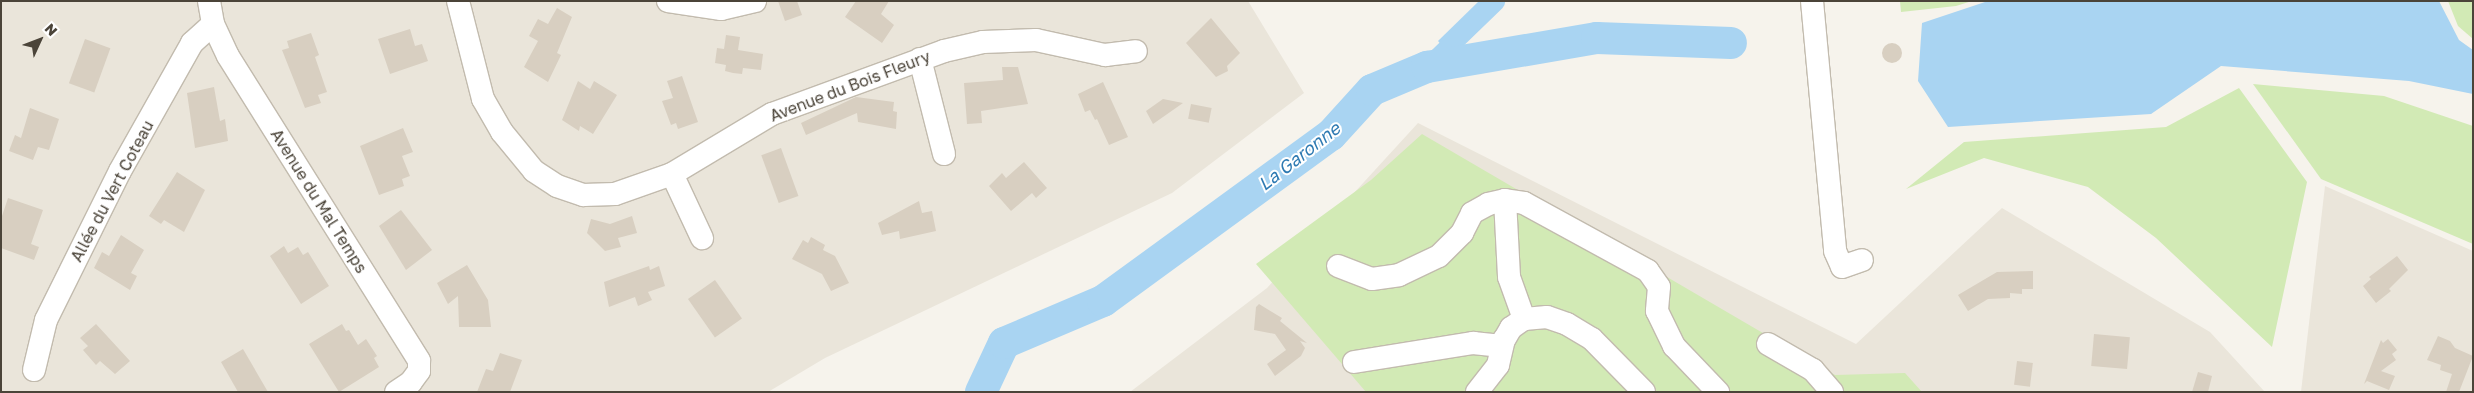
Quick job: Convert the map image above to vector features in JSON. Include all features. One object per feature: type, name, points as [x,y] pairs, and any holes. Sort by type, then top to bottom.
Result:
[{"type":"street","name":"Avenue du Mal Temps","points":[[209,1],[213,24],[228,56],[419,360],[419,371],[411,382],[396,392]]},
{"type":"street","name":"Avenue du Bois Fleury","points":[[458,1],[483,99],[502,132],[534,171],[557,186],[583,195],[615,194],[672,174],[772,114],[944,50],[992,41],[1036,40],[1106,55],[1136,51]]},
{"type":"street","points":[[668,1],[722,8],[755,1]]},
{"type":"street","points":[[1812,1],[1835,251],[1842,267],[1862,260]]},
{"type":"street","name":"Allée du Vert Coteau","points":[[34,370],[46,320],[120,171],[192,43],[213,24]]},
{"type":"street","points":[[920,59],[944,154]]},
{"type":"street","points":[[672,174],[702,238]]},
{"type":"street","points":[[1338,266],[1372,279],[1399,275],[1439,256],[1462,233],[1472,213],[1488,204],[1505,200],[1524,203],[1648,271],[1659,287],[1657,311],[1674,346],[1718,392]]},
{"type":"street","points":[[1505,200],[1509,277],[1524,319]]},
{"type":"street","points":[[1478,392],[1498,365],[1502,346],[1511,328],[1524,319],[1547,317],[1566,324],[1592,339],[1609,353],[1644,392]]},
{"type":"street","points":[[1354,362],[1473,343],[1502,346]]},
{"type":"street","points":[[1768,344],[1813,370],[1832,392]]},
{"type":"shaded area","points":[[1,1],[1248,1],[1304,93],[1172,193],[825,358],[768,392],[1,392]]},
{"type":"shaded area","points":[[1418,123],[1856,344],[2002,208],[2210,332],[2265,392],[1130,392],[1267,288]]},
{"type":"shaded area","points":[[2325,186],[2473,251],[2473,392],[2301,392]]},
{"type":"green space","points":[[1900,1],[1972,1],[1956,6],[1901,12]]},
{"type":"green space","points":[[2448,1],[2473,1],[2473,39],[2458,26]]},
{"type":"green space","points":[[2253,84],[2384,96],[2473,126],[2473,244],[2321,179]]},
{"type":"green space","points":[[2239,88],[2307,182],[2272,347],[2156,238],[2088,187],[1984,158],[1906,189],[1964,142],[2166,127]]},
{"type":"green space","points":[[1422,134],[1835,375],[1905,373],[1922,392],[1366,392],[1256,264],[1371,180]]},
{"type":"water","points":[[1479,1],[1504,1],[1449,54],[1438,41]]},
{"type":"water","points":[[1988,1],[2439,1],[2459,40],[2473,50],[2473,94],[2409,81],[2221,66],[2151,114],[1948,127],[1918,81],[1922,23]]},
{"type":"water","points":[[1674,27],[1731,37],[1731,49],[1673,54]]},
{"type":"building","points":[[778,1],[797,1],[802,15],[785,21]]},
{"type":"building","points":[[856,1],[889,1],[881,14],[894,25],[882,43],[845,17]]},
{"type":"building","points":[[557,8],[572,17],[557,53],[561,55],[548,82],[524,67],[538,41],[529,36],[538,19],[548,24]]},
{"type":"building","points":[[1211,18],[1240,53],[1227,66],[1228,71],[1216,77],[1186,43]]},
{"type":"building","points":[[410,29],[415,46],[422,44],[428,61],[390,74],[378,39]]},
{"type":"building","points":[[311,33],[319,55],[315,57],[327,92],[318,95],[321,103],[305,108],[282,50],[289,48],[287,41]]},
{"type":"building","points":[[726,35],[740,37],[738,50],[763,54],[761,70],[743,68],[742,74],[733,73],[725,71],[726,65],[715,63],[717,48],[724,49]]},
{"type":"building","points":[[85,39],[110,48],[94,92],[69,83]]},
{"type":"building","points":[[1888,43],[1896,43],[1902,49],[1902,57],[1896,63],[1888,63],[1882,57],[1882,49]]},
{"type":"building","points":[[1002,67],[1018,67],[1028,104],[981,111],[982,123],[967,124],[964,83],[1003,80]]},
{"type":"building","points":[[682,76],[698,122],[678,129],[676,123],[671,125],[662,101],[673,98],[667,81]]},
{"type":"building","points":[[578,81],[590,89],[594,81],[617,95],[593,134],[580,126],[579,131],[562,120]]},
{"type":"building","points":[[1103,82],[1128,137],[1109,145],[1097,119],[1095,120],[1090,110],[1085,112],[1078,94]]},
{"type":"building","points":[[214,87],[220,121],[225,119],[228,141],[195,148],[187,93]]},
{"type":"building","points":[[856,97],[894,102],[893,111],[897,112],[896,129],[858,122],[857,113],[806,135],[801,123]]},
{"type":"building","points":[[1163,99],[1183,103],[1153,124],[1146,111]]},
{"type":"building","points":[[1191,104],[1212,108],[1209,123],[1188,119]]},
{"type":"building","points":[[30,108],[59,119],[49,150],[38,147],[33,160],[9,151],[15,135],[21,138]]},
{"type":"building","points":[[403,128],[413,152],[402,156],[410,176],[402,179],[404,186],[379,195],[360,146]]},
{"type":"building","points":[[781,148],[798,196],[779,203],[761,155]]},
{"type":"building","points":[[1024,162],[1047,188],[1036,198],[1032,193],[1011,211],[989,186],[1002,173],[1006,178]]},
{"type":"building","points":[[177,172],[205,190],[184,232],[164,220],[161,224],[149,216]]},
{"type":"building","points":[[8,198],[43,210],[31,244],[39,247],[34,260],[1,248],[1,219]]},
{"type":"building","points":[[919,201],[922,213],[932,211],[936,231],[900,239],[899,231],[882,235],[878,223]]},
{"type":"building","points":[[401,210],[432,250],[406,270],[379,226]]},
{"type":"building","points":[[632,216],[637,233],[618,238],[621,247],[605,251],[587,233],[591,219],[610,224]]},
{"type":"building","points":[[121,235],[144,250],[131,273],[137,276],[130,290],[94,268],[102,252],[109,256]]},
{"type":"building","points":[[811,237],[825,245],[823,250],[835,256],[849,283],[831,291],[822,274],[792,259],[803,240],[808,243]]},
{"type":"building","points":[[284,246],[288,253],[298,247],[303,255],[308,252],[329,286],[301,304],[270,256]]},
{"type":"building","points":[[2397,256],[2408,270],[2389,289],[2391,291],[2376,303],[2363,286],[2371,279],[2369,277]]},
{"type":"building","points":[[467,265],[488,300],[491,327],[459,327],[458,296],[448,304],[437,283]]},
{"type":"building","points":[[649,266],[650,270],[659,266],[665,286],[648,292],[652,300],[638,306],[635,297],[609,307],[604,282]]},
{"type":"building","points":[[2033,271],[2033,289],[2022,289],[2022,294],[2010,293],[2010,298],[1988,299],[1968,311],[1958,295],[1997,272]]},
{"type":"building","points":[[715,280],[742,319],[715,337],[688,299]]},
{"type":"building","points":[[1259,304],[1282,318],[1280,321],[1307,343],[1300,341],[1305,348],[1301,356],[1275,376],[1267,364],[1286,350],[1275,334],[1254,330],[1256,307]]},
{"type":"building","points":[[96,324],[130,361],[115,374],[100,361],[96,365],[83,350],[88,346],[80,338]]},
{"type":"building","points":[[342,324],[346,331],[349,330],[358,345],[366,339],[377,356],[374,358],[379,367],[339,392],[309,344]]},
{"type":"building","points":[[2094,334],[2130,337],[2127,369],[2091,366]]},
{"type":"building","points":[[2438,336],[2450,341],[2455,348],[2473,356],[2459,392],[2446,392],[2452,374],[2440,370],[2441,365],[2427,360]]},
{"type":"building","points":[[2388,339],[2397,350],[2392,354],[2396,360],[2381,371],[2395,376],[2389,390],[2367,381],[2364,384],[2381,340],[2383,343]]},
{"type":"building","points":[[243,349],[268,392],[238,392],[221,362]]},
{"type":"building","points":[[500,353],[522,360],[510,392],[477,392],[486,369],[493,371]]},
{"type":"building","points":[[2017,361],[2033,363],[2030,387],[2014,385]]},
{"type":"building","points":[[2198,372],[2212,376],[2208,392],[2192,392]]},
{"type":"waterway","points":[[1427,67],[1495,1]]},
{"type":"waterway","name":"La Garonne","points":[[981,392],[1004,343],[1103,301],[1331,135],[1372,90],[1427,67],[1597,38],[1731,43]]}]
